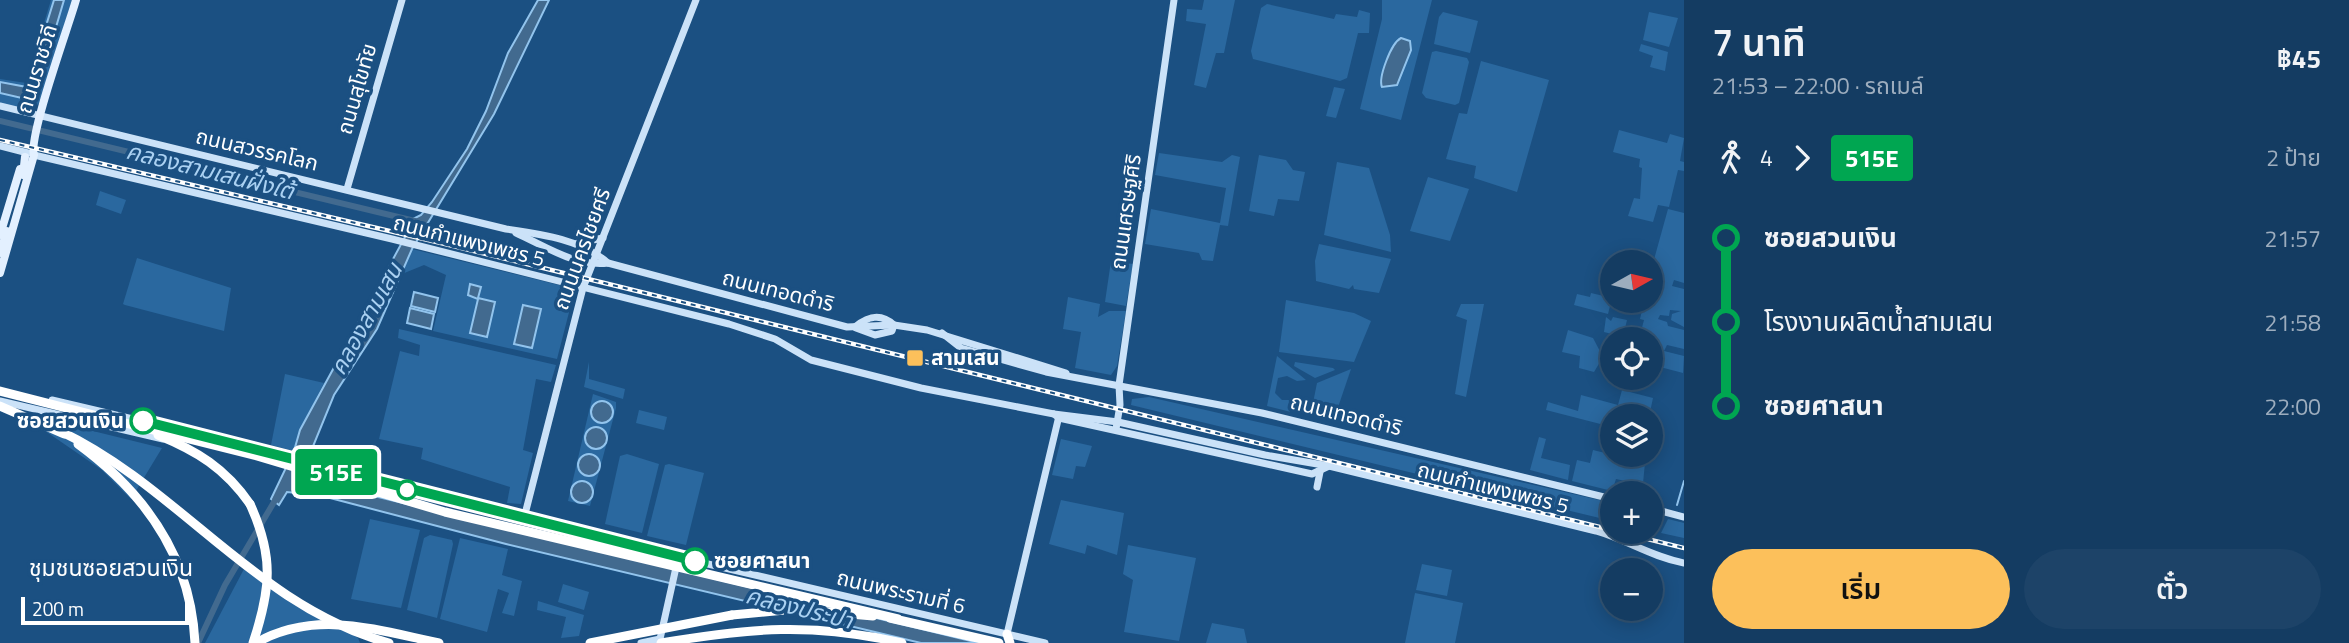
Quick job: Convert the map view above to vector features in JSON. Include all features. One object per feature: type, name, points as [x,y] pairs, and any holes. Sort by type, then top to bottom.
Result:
[{"type":"highway","points":[[0,389],[257,456],[445,512],[898,619],[1005,641]]},
{"type":"highway","points":[[0,403],[107,455],[147,483],[260,579],[308,610],[345,628],[389,643]]},
{"type":"highway","points":[[133,425],[191,449],[219,467],[250,504],[262,529],[268,598],[255,643]]},
{"type":"highway","points":[[60,431],[133,490],[165,534],[188,596],[195,643]]},
{"type":"highway","points":[[590,643],[754,612],[817,611],[898,619]]},
{"type":"highway","points":[[255,643],[286,629],[324,623],[341,623],[439,643]]},
{"type":"highway","points":[[661,641],[775,627],[832,630],[902,643]]},
{"type":"main road","name":"ถนนราชวิถี","points":[[0,235],[30,154],[76,0]]},
{"type":"main road","name":"ถนนราชวิถี","points":[[0,273],[30,154]]},
{"type":"main road","points":[[0,253],[30,154]]},
{"type":"street","name":"ถนนสุโขทัย","points":[[347,189],[402,0]]},
{"type":"street","name":"ถนนนครไชยศรี","points":[[524,518],[583,288],[696,0]]},
{"type":"street","name":"ถนนเศรษฐศิริ","points":[[1117,425],[1119,385],[1174,0]]},
{"type":"street","name":"ถนนสวรรคโลก","points":[[0,106],[40,118],[570,243],[597,253]]},
{"type":"street","name":"ถนนกำแพงเพชร 5","points":[[0,146],[393,239],[768,336],[816,362],[921,388],[1329,466],[1597,531],[1631,542],[1651,555],[1684,563]]},
{"type":"street","name":"ถนนสวรรคโลก","points":[[506,229],[556,253],[592,265]]},
{"type":"street","points":[[570,243],[592,243],[603,238]]},
{"type":"street","name":"ถนนเทอดดำริ","points":[[597,253],[608,263]]},
{"type":"street","name":"ถนนเทอดดำริ","points":[[592,265],[608,263],[822,321],[855,327],[860,331],[882,335],[892,331],[894,324]]},
{"type":"street","name":"ถนนเทอดดำริ","points":[[855,327],[872,317],[887,319],[894,324],[942,334],[1070,375],[1288,419],[1600,496]]},
{"type":"street","name":"ถนนพระรามที่ 6","points":[[0,389],[232,442],[287,459],[1005,641],[1045,643]]},
{"type":"street","name":"ถนนพระรามที่ 6","points":[[0,403],[235,453],[260,452]]},
{"type":"street","points":[[1005,641],[1058,415]]},
{"type":"street","name":"ถนนกำแพงเพชร 5","points":[[1117,425],[1312,474],[1320,472]]},
{"type":"street","points":[[1317,488],[1320,472],[1329,466]]},
{"type":"street","points":[[1663,511],[1684,517]]},
{"type":"street","points":[[641,643],[661,641],[678,557]]},
{"type":"shaded area","points":[[51,0],[54,0],[27,88],[0,82],[0,79],[26,83]]},
{"type":"shaded area","points":[[64,0],[72,0],[40,103],[29,110],[0,104],[0,93],[26,99],[36,95]]},
{"type":"shaded area","points":[[1204,0],[1235,0],[1224,53],[1216,53],[1206,88],[1194,85],[1206,24],[1186,21],[1187,9],[1202,10]]},
{"type":"shaded area","points":[[1382,0],[1432,0],[1401,120],[1360,109],[1382,19]]},
{"type":"shaded area","points":[[1267,4],[1334,19],[1336,14],[1357,17],[1359,10],[1370,13],[1369,33],[1358,33],[1347,78],[1340,81],[1253,59],[1251,51],[1261,8]]},
{"type":"shaded area","points":[[1443,12],[1478,21],[1470,53],[1434,44],[1439,17]]},
{"type":"shaded area","points":[[1649,12],[1678,18],[1669,47],[1643,40]]},
{"type":"shaded area","points":[[1641,44],[1668,52],[1665,71],[1650,67],[1653,56],[1639,51]]},
{"type":"shaded area","points":[[1432,52],[1467,58],[1469,62],[1459,103],[1455,105],[1426,98],[1422,93]]},
{"type":"shaded area","points":[[1481,61],[1549,80],[1517,192],[1474,178],[1476,166],[1446,159],[1459,113],[1467,114]]},
{"type":"shaded area","points":[[1334,87],[1345,89],[1336,118],[1326,116]]},
{"type":"shaded area","points":[[1619,130],[1667,143],[1670,134],[1684,138],[1680,161],[1684,162],[1684,171],[1678,170],[1669,207],[1658,205],[1653,222],[1628,216],[1634,198],[1640,199],[1642,168],[1639,167],[1640,159],[1613,152]]},
{"type":"shaded area","points":[[1159,153],[1222,162],[1232,155],[1240,157],[1228,226],[1220,225],[1213,261],[1202,260],[1199,253],[1145,244],[1151,209],[1220,223],[1226,188],[1155,175]]},
{"type":"shaded area","points":[[1259,155],[1286,160],[1293,170],[1305,172],[1299,201],[1278,199],[1274,216],[1249,211]]},
{"type":"shaded area","points":[[1337,162],[1369,168],[1390,235],[1391,252],[1324,235]]},
{"type":"shaded area","points":[[1428,177],[1469,189],[1450,241],[1410,231]]},
{"type":"shaded area","points":[[100,191],[126,200],[121,214],[96,205]]},
{"type":"shaded area","points":[[1668,209],[1684,213],[1684,283],[1674,280],[1672,286],[1684,289],[1684,327],[1671,320],[1672,314],[1681,311],[1670,310],[1669,316],[1660,315],[1658,319],[1667,322],[1668,326],[1684,330],[1684,349],[1667,345],[1664,351],[1684,356],[1683,373],[1663,368],[1663,327],[1642,327],[1644,320],[1640,319],[1641,313],[1663,313],[1663,250],[1657,250]]},
{"type":"shaded area","points":[[1319,244],[1391,259],[1379,293],[1354,289],[1353,285],[1349,289],[1316,281],[1315,261]]},
{"type":"shaded area","points":[[412,249],[575,289],[557,359],[433,331],[446,275],[424,265],[402,274]]},
{"type":"shaded area","points":[[137,258],[231,288],[224,331],[123,304]]},
{"type":"shaded area","points":[[1111,261],[1133,264],[1126,306],[1105,302]]},
{"type":"shaded area","points":[[1591,293],[1600,295],[1600,312],[1574,305],[1577,294],[1590,297]]},
{"type":"shaded area","points":[[1068,297],[1100,304],[1098,317],[1109,311],[1126,311],[1117,366],[1111,375],[1075,368],[1081,332],[1063,329]]},
{"type":"shaded area","points":[[1286,300],[1354,313],[1371,321],[1354,362],[1279,352]]},
{"type":"shaded area","points":[[1461,304],[1484,304],[1466,397],[1455,394],[1467,320],[1456,316]]},
{"type":"shaded area","points":[[1606,317],[1611,321],[1613,317],[1627,320],[1625,327],[1605,327]]},
{"type":"shaded area","points":[[399,329],[556,365],[551,382],[536,379],[523,450],[533,453],[521,504],[507,503],[510,487],[421,459],[423,448],[379,439],[400,351],[419,356],[420,345],[398,338]]},
{"type":"shaded area","points":[[1568,330],[1593,338],[1600,351],[1600,362],[1594,372],[1579,368],[1580,356],[1562,352]]},
{"type":"shaded area","points":[[1277,356],[1306,380],[1297,381],[1287,376],[1278,378],[1275,393],[1282,400],[1303,400],[1301,410],[1291,412],[1267,406]]},
{"type":"shaded area","points":[[589,362],[589,379],[625,389],[623,399],[584,387]]},
{"type":"shaded area","points":[[1295,362],[1335,370],[1315,378],[1294,366]]},
{"type":"shaded area","points":[[1351,369],[1333,422],[1311,413],[1317,383]]},
{"type":"shaded area","points":[[285,374],[324,383],[300,430],[294,451],[271,445]]},
{"type":"shaded area","points":[[1622,390],[1653,398],[1652,404],[1618,404]]},
{"type":"shaded area","points":[[593,394],[616,402],[616,408],[590,506],[568,501]]},
{"type":"shaded area","points":[[1581,395],[1614,404],[1600,404],[1600,424],[1546,410],[1548,402],[1578,411]]},
{"type":"shaded area","points":[[1149,397],[1600,500],[1600,518],[1131,405],[1132,399]]},
{"type":"shaded area","points":[[639,410],[667,417],[664,430],[636,423]]},
{"type":"shaded area","points":[[40,418],[162,448],[131,499],[102,470],[38,426]]},
{"type":"shaded area","points":[[1539,437],[1546,439],[1541,458],[1570,465],[1568,480],[1530,470]]},
{"type":"shaded area","points":[[1061,439],[1092,446],[1085,467],[1076,466],[1073,479],[1052,475]]},
{"type":"shaded area","points":[[1593,450],[1600,452],[1600,467],[1645,467],[1643,481],[1600,481],[1600,488],[1572,481],[1577,460],[1590,463]]},
{"type":"shaded area","points":[[627,454],[659,464],[642,533],[605,524],[620,456]]},
{"type":"shaded area","points":[[665,465],[704,473],[686,545],[647,536]]},
{"type":"shaded area","points":[[1061,500],[1124,513],[1117,555],[1087,545],[1085,554],[1049,544]]},
{"type":"shaded area","points":[[370,519],[420,530],[401,608],[351,599]]},
{"type":"shaded area","points":[[1668,519],[1684,523],[1684,538],[1663,533]]},
{"type":"shaded area","points":[[430,535],[452,540],[453,544],[437,618],[407,610],[424,538]]},
{"type":"shaded area","points":[[460,538],[508,549],[502,575],[522,581],[514,616],[502,613],[509,593],[498,589],[487,632],[440,619]]},
{"type":"shaded area","points":[[1128,545],[1196,558],[1179,641],[1124,632],[1133,580],[1123,574]]},
{"type":"shaded area","points":[[1422,564],[1452,570],[1447,596],[1416,590]]},
{"type":"shaded area","points":[[244,569],[358,638],[360,643],[205,643]]},
{"type":"shaded area","points":[[563,584],[589,592],[584,610],[558,602]]},
{"type":"shaded area","points":[[1415,593],[1463,603],[1455,643],[1405,643]]},
{"type":"shaded area","points":[[538,601],[584,615],[579,636],[561,638],[566,617],[537,610]]},
{"type":"shaded area","points":[[1212,623],[1244,629],[1247,643],[1206,643]]},
{"type":"water","points":[[54,0],[64,0],[36,95],[26,99],[0,93],[0,82],[27,87]]},
{"type":"water","name":"คลองประปา","points":[[538,0],[549,0],[494,114],[412,249],[377,329],[334,395],[300,478],[979,643],[921,643],[506,544],[307,492],[287,492],[279,505],[271,499],[294,451],[300,430],[411,226],[409,221],[421,215],[432,202],[467,149],[486,111],[508,53]]},
{"type":"water","points":[[1401,38],[1410,41],[1411,50],[1397,85],[1382,87],[1386,61],[1393,46]]},
{"type":"water","points":[[470,284],[481,287],[478,298],[495,302],[487,337],[470,333],[478,299],[468,295]]},
{"type":"water","points":[[414,292],[438,298],[435,312],[411,306]]},
{"type":"water","points":[[523,305],[541,309],[532,348],[514,344]]},
{"type":"water","points":[[410,308],[434,314],[431,329],[407,323]]},
{"type":"water","points":[[602,401],[610,404],[613,412],[610,420],[602,423],[594,420],[591,412],[594,404]]},
{"type":"water","points":[[596,427],[604,430],[607,438],[604,446],[596,449],[588,446],[585,438],[588,430]]},
{"type":"water","points":[[589,454],[597,457],[600,465],[597,473],[589,476],[581,473],[578,465],[581,457]]},
{"type":"water","points":[[582,481],[590,484],[593,492],[590,500],[582,503],[574,500],[571,492],[574,484]]},
{"type":"waterway","name":"คลองสามเสนฝั่งใต้","points":[[0,121],[419,222]]},
{"type":"waterway","points":[[1677,505],[1684,481]]},
{"type":"waterway","name":"คลองสามเสน","points":[[198,643],[225,585],[277,497]]},
{"type":"railway","points":[[0,140],[441,243],[1600,527]]},
{"type":"railway","points":[[1663,543],[1684,548]]},
{"type":"bus line","name":"515E","points":[[143,421],[695,561]]},
{"type":"place","name":"สามเสน","points":[[915,358]]},
{"type":"place","name":"ซอยสวนเงิน","points":[[143,421]]},
{"type":"place","name":"ซอยศาสนา","points":[[695,561]]},
{"type":"district","name":"ชุมชนซอยสวนเงิน","points":[[111,568]]}]
